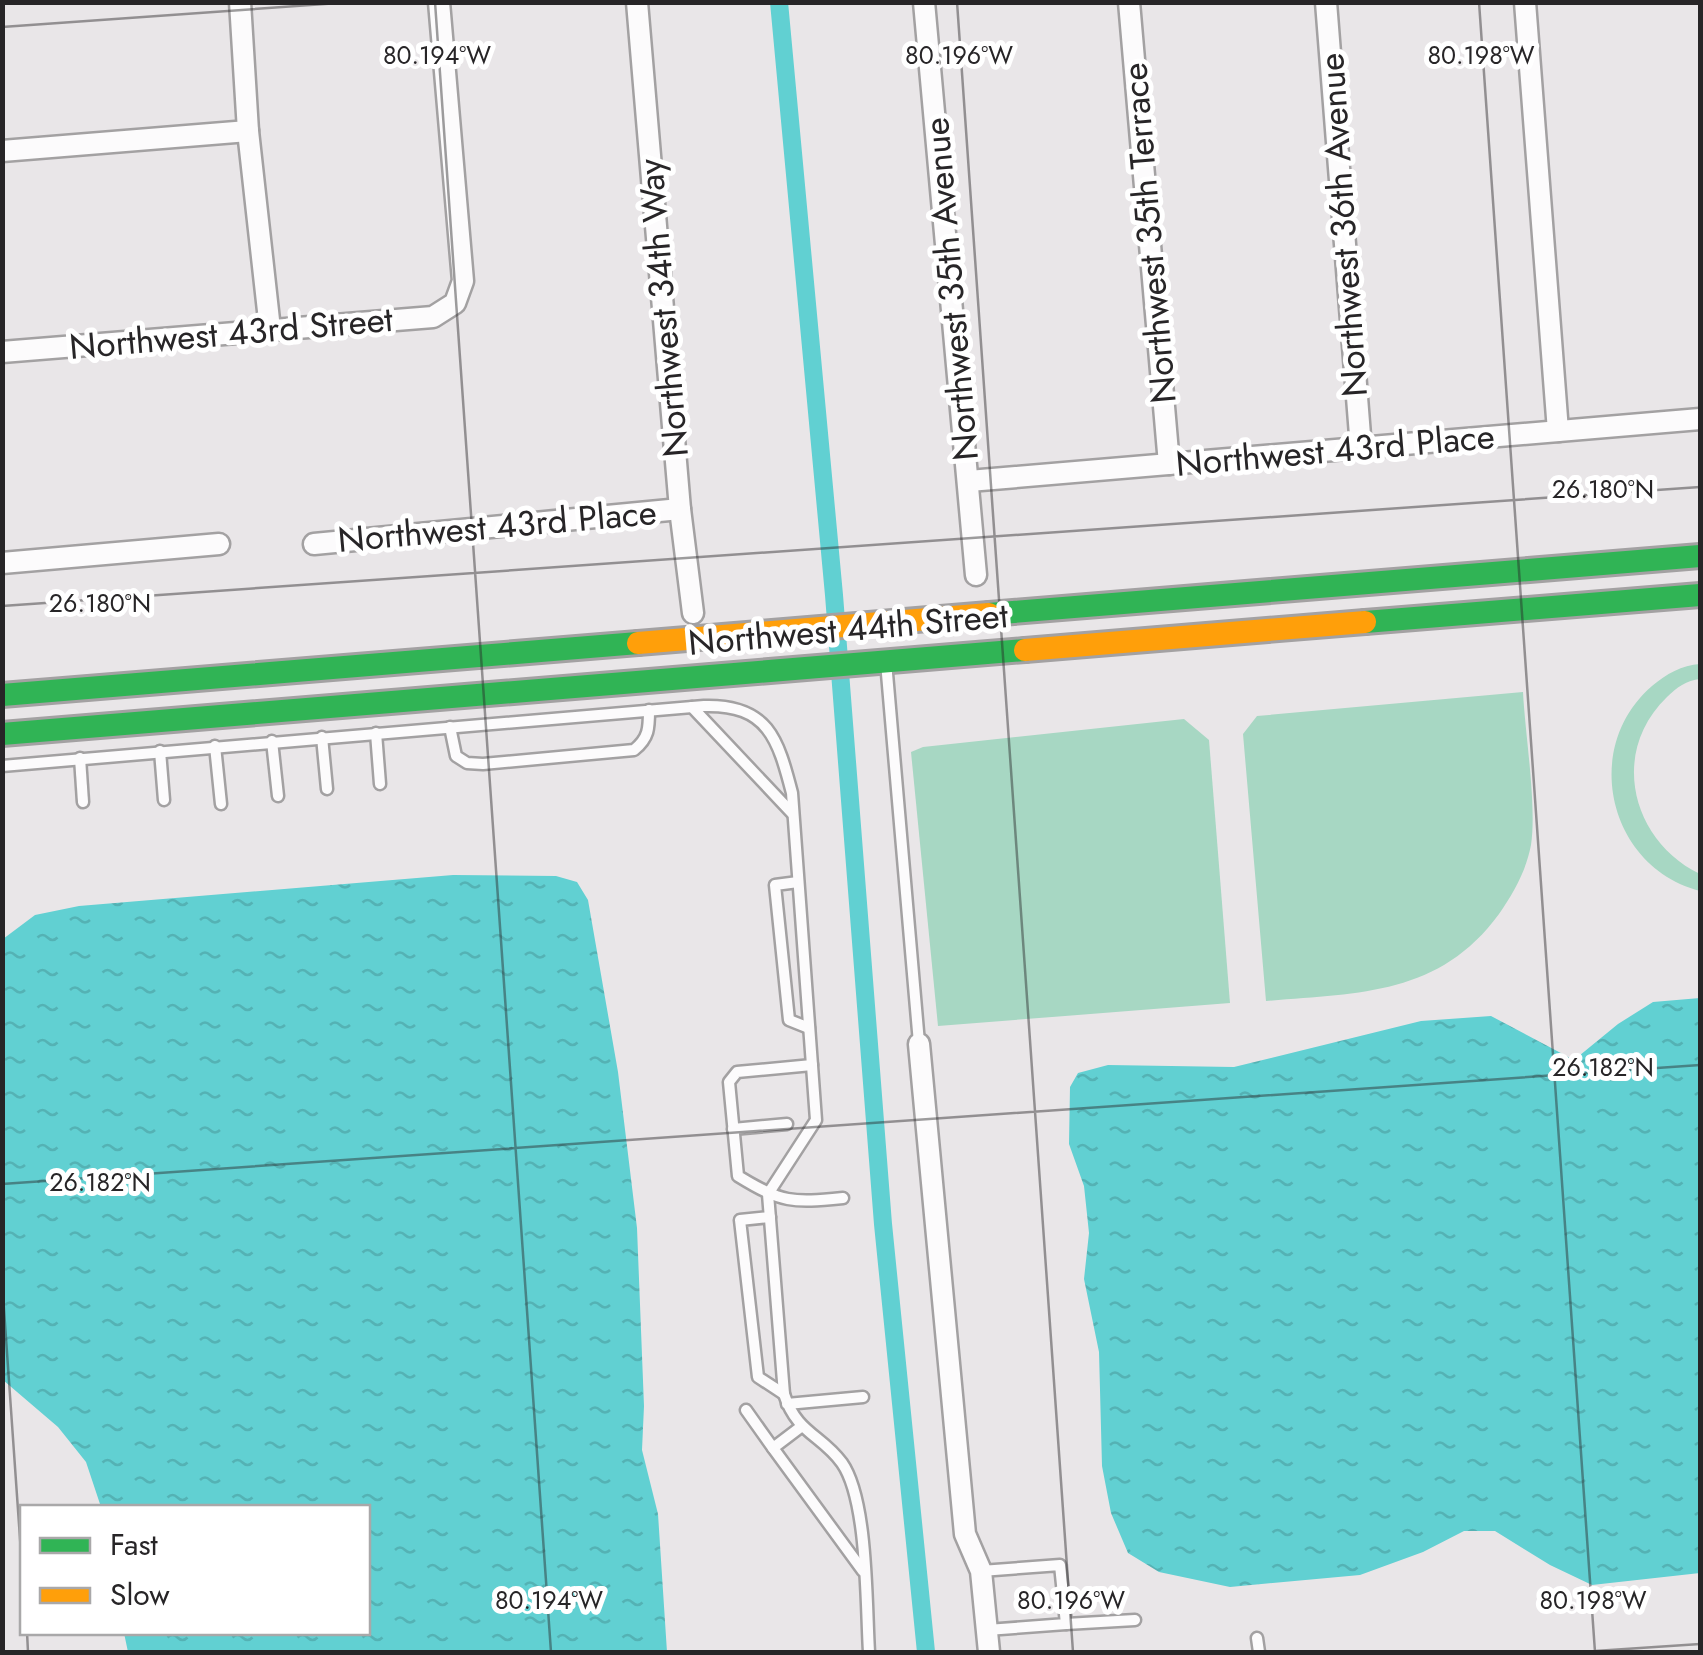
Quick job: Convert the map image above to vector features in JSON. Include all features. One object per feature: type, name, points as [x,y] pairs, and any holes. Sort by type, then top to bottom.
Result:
[{"type":"street","points":[[240,2],[248,131],[270,329]]},
{"type":"street","name":"Northwest 43rd Street","points":[[2,352],[433,316],[455,302],[463,281],[439,2]]},
{"type":"street","name":"Northwest 34th Way","points":[[637,2],[680,509],[693,613]]},
{"type":"street","name":"Northwest 35th Avenue","points":[[924,2],[976,576]]},
{"type":"street","name":"Northwest 35th Terrace","points":[[1129,2],[1169,464]]},
{"type":"street","name":"Northwest 36th Avenue","points":[[1326,2],[1360,448]]},
{"type":"street","points":[[1525,2],[1558,432]]},
{"type":"street","points":[[2,152],[248,131]]},
{"type":"street","name":"Northwest 43rd Place","points":[[969,481],[1700,420]]},
{"type":"street","name":"Northwest 43rd Place","points":[[314,544],[680,509]]},
{"type":"street","points":[[2,563],[219,544]]},
{"type":"street","name":"Northwest 44th Street","points":[[2,694],[1700,556]]},
{"type":"street","name":"Northwest 44th Street","points":[[2,734],[1700,595]]},
{"type":"street","points":[[682,638],[686,678]]},
{"type":"street","points":[[919,1044],[964,1534],[981,1571],[989,1652]]},
{"type":"lane","points":[[886,661],[919,1044]]},
{"type":"lane","points":[[2,766],[692,707],[726,705],[761,720],[780,746],[792,793],[816,1120],[768,1194],[786,1399],[791,1416],[843,1464],[859,1512],[870,1652]]},
{"type":"lane","points":[[692,707],[793,814]]},
{"type":"lane","points":[[450,726],[456,756],[467,764],[483,764],[634,750],[650,731],[649,710]]},
{"type":"lane","points":[[376,732],[380,784]]},
{"type":"lane","points":[[322,737],[327,789]]},
{"type":"lane","points":[[272,741],[278,796]]},
{"type":"lane","points":[[215,746],[221,804]]},
{"type":"lane","points":[[160,751],[164,800]]},
{"type":"lane","points":[[80,758],[83,802]]},
{"type":"lane","points":[[798,882],[775,884],[789,1020],[809,1028]]},
{"type":"lane","points":[[812,1064],[736,1072],[728,1082],[738,1176],[768,1194],[795,1202],[843,1198]]},
{"type":"lane","points":[[734,1129],[787,1124]]},
{"type":"lane","points":[[770,1217],[740,1220],[758,1377],[786,1399],[862,1397]]},
{"type":"lane","points":[[746,1410],[863,1571]]},
{"type":"lane","points":[[773,1448],[802,1426]]},
{"type":"lane","points":[[981,1571],[1060,1565],[1066,1624]]},
{"type":"lane","points":[[987,1630],[1135,1620]]},
{"type":"lane","points":[[1258,1638],[1259,1652]]},
{"type":"green space","points":[[1700,664],[1700,679],[1674,691],[1649,719],[1638,744],[1634,769],[1636,794],[1644,818],[1677,859],[1700,874],[1700,891],[1669,878],[1644,858],[1626,832],[1615,803],[1612,772],[1616,741],[1630,712],[1663,678]]},
{"type":"green space","points":[[1523,692],[1532,790],[1531,845],[1519,881],[1499,914],[1476,941],[1423,975],[1364,992],[1266,1001],[1243,734],[1257,716]]},
{"type":"green space","points":[[1184,719],[1209,740],[1230,1003],[938,1026],[911,752],[923,747]]},
{"type":"water","points":[[453,875],[556,876],[577,882],[588,900],[618,1072],[637,1228],[642,1450],[658,1514],[667,1652],[128,1652],[124,1635],[370,1635],[370,1505],[100,1505],[86,1462],[58,1427],[3,1380],[3,939],[35,915],[79,906]]},
{"type":"water","points":[[1700,998],[1700,1573],[1592,1585],[1495,1531],[1464,1531],[1423,1552],[1360,1575],[1230,1587],[1159,1572],[1128,1553],[1111,1513],[1102,1466],[1099,1352],[1084,1279],[1089,1233],[1084,1186],[1069,1144],[1070,1087],[1078,1073],[1108,1065],[1234,1067],[1421,1021],[1491,1016],[1574,1060],[1653,1002]]},
{"type":"waterway","points":[[779,2],[834,595],[883,1224],[926,1652]]},
{"type":"traffic: fast","points":[[989,614],[1700,556]]},
{"type":"traffic: fast","points":[[1365,622],[1700,595]]},
{"type":"traffic: fast","points":[[2,695],[638,643]]},
{"type":"traffic: fast","points":[[2,734],[1025,650]]},
{"type":"traffic: slow","points":[[638,643],[989,614]]},
{"type":"traffic: slow","points":[[1025,650],[1365,622]]}]
